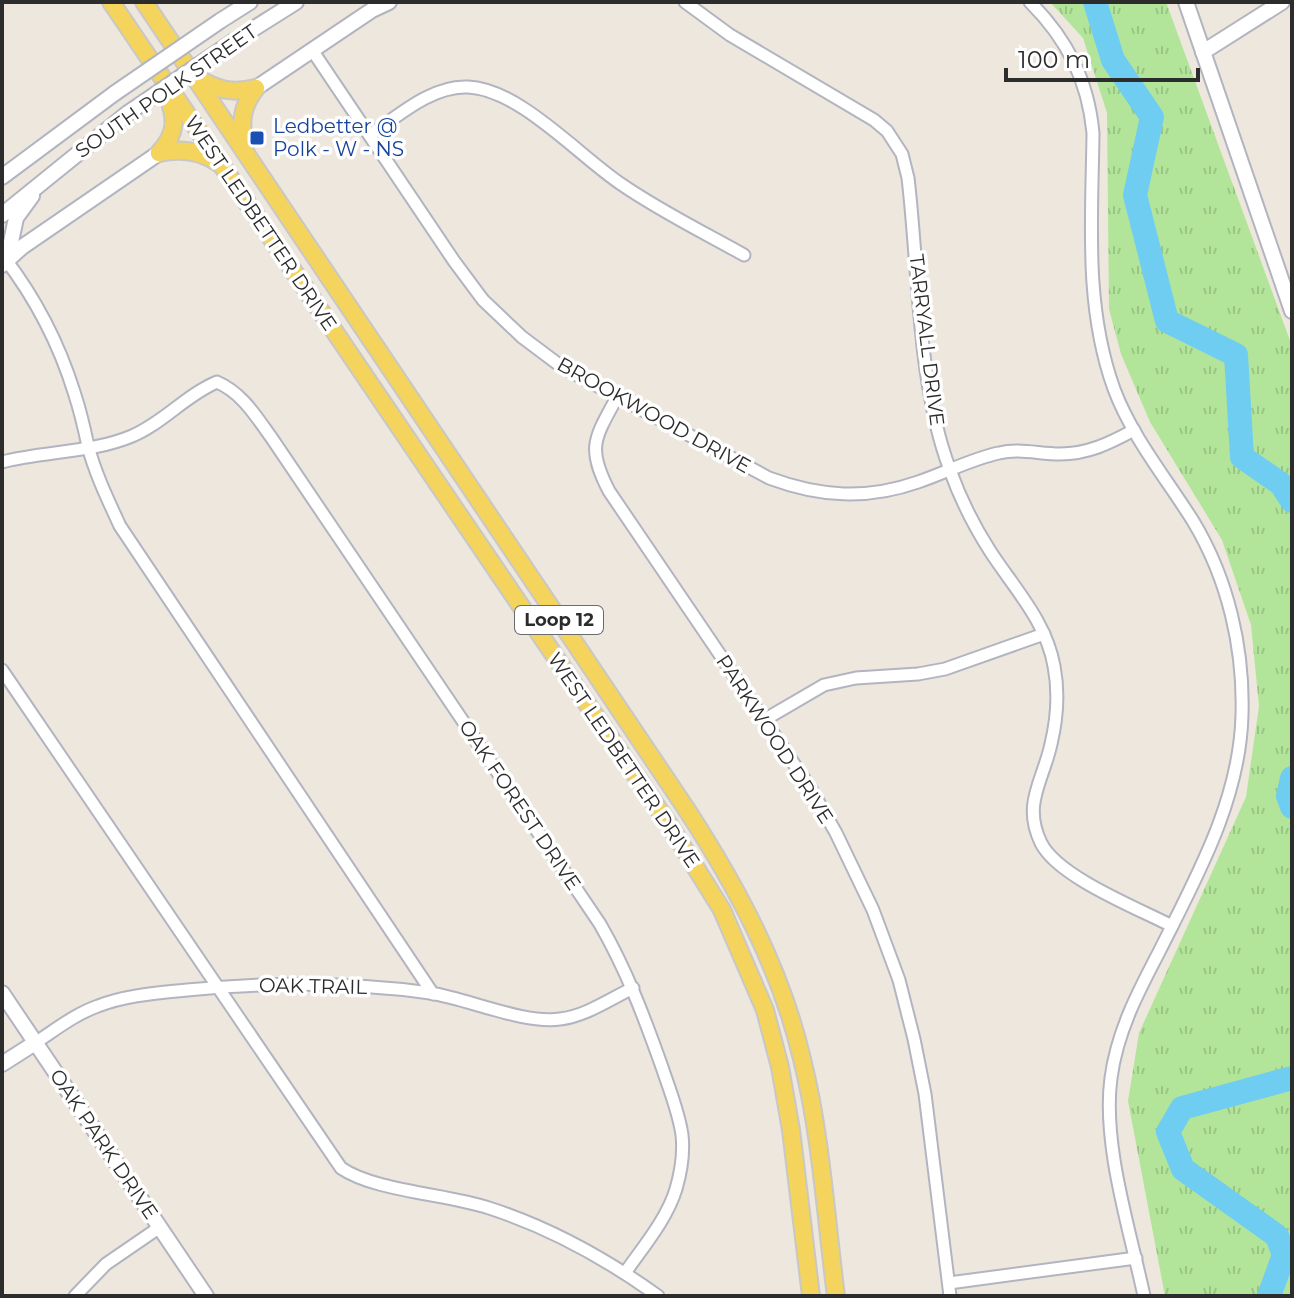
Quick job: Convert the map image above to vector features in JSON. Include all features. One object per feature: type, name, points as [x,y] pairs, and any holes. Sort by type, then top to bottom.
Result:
[{"type":"main road","name":"WEST LEDBETTER DRIVE","points":[[111,2],[668,823],[722,910],[765,1010],[780,1067],[791,1130],[811,1296]]},
{"type":"main road","name":"WEST LEDBETTER DRIVE","points":[[144,2],[687,810],[742,901],[785,1000],[803,1060],[836,1296]]},
{"type":"main road","name":"SOUTH POLK STREET","points":[[2,177],[115,93],[250,2]]},
{"type":"main road","name":"SOUTH POLK STREET","points":[[2,215],[128,113],[296,2]]},
{"type":"main road","points":[[246,151],[241,129],[242,111],[256,88],[375,6],[389,2]]},
{"type":"main road","points":[[1186,2],[1292,311]]},
{"type":"main road","points":[[1203,52],[1282,2]]},
{"type":"main road","points":[[3,261],[159,153],[173,134],[175,120],[159,72]]},
{"type":"main road","points":[[195,76],[214,88],[231,92],[256,88]]},
{"type":"main road","points":[[159,153],[184,149],[206,154],[223,166]]},
{"type":"main road","points":[[3,261],[16,218],[39,185]]},
{"type":"main road","points":[[317,305],[339,291]]},
{"type":"main road","points":[[668,823],[687,810]]},
{"type":"main road","name":"OAK PARK DRIVE","points":[[2,993],[206,1296]]},
{"type":"main road","name":"OAK TRAIL","points":[[2,1064],[35,1043]]},
{"type":"street","name":"TARRYALL DRIVE","points":[[685,2],[730,35],[859,109],[887,131],[902,154],[912,215],[935,420],[950,469],[976,526],[1035,615],[1054,665],[1057,697],[1051,747],[1035,790],[1034,823],[1042,844],[1056,863],[1172,926]]},
{"type":"street","points":[[1030,2],[1059,34],[1087,91],[1093,133],[1093,303],[1108,370],[1134,430],[1194,523],[1212,557],[1227,597],[1239,651],[1242,716],[1239,752],[1227,802],[1204,859],[1133,1003],[1119,1042],[1111,1079],[1110,1123],[1144,1296]]},
{"type":"street","name":"BROOKWOOD DRIVE","points":[[312,50],[454,261],[483,300],[522,337],[552,360],[769,478],[801,490],[858,495],[907,485],[1002,452],[1087,452],[1134,430]]},
{"type":"street","points":[[370,135],[439,92],[465,86],[488,90],[513,99],[622,185],[744,255]]},
{"type":"street","points":[[3,261],[47,326],[61,356],[84,420],[88,447],[114,513],[138,556],[433,994]]},
{"type":"street","name":"OAK FOREST DRIVE","points":[[88,447],[111,443],[141,432],[204,387],[217,382],[233,389],[271,437],[600,924],[633,988],[682,1135],[682,1162],[676,1191],[668,1209],[625,1273]]},
{"type":"street","name":"PARKWOOD DRIVE","points":[[617,397],[597,434],[594,450],[598,471],[811,789],[873,910],[899,980],[925,1094],[950,1296]]},
{"type":"street","points":[[2,462],[88,447]]},
{"type":"street","points":[[764,720],[824,685],[856,678],[945,669],[1044,634]]},
{"type":"street","points":[[2,670],[341,1168],[355,1178],[490,1208],[552,1231],[658,1296]]},
{"type":"street","name":"OAK TRAIL","points":[[35,1043],[79,1014],[99,1005],[151,993],[216,987],[292,983],[377,987],[433,994],[539,1019],[560,1019],[579,1014],[633,988]]},
{"type":"street","points":[[75,1296],[106,1264],[160,1227]]},
{"type":"street","points":[[949,1283],[1136,1258]]},
{"type":"green space","points":[[1050,2],[1166,2],[1292,346],[1292,1296],[1165,1296],[1128,1101],[1139,1033],[1246,797],[1259,706],[1251,625],[1222,540],[1150,422],[1121,354],[1109,309],[1107,113],[1083,38]]},
{"type":"waterway","points":[[1095,2],[1113,60],[1152,117],[1135,195],[1167,321],[1236,355],[1242,457],[1281,484],[1292,501]]},
{"type":"waterway","points":[[1292,778],[1288,796],[1292,807]]},
{"type":"waterway","points":[[1269,1296],[1284,1255],[1277,1236],[1183,1169],[1168,1132],[1182,1108],[1292,1078]]},
{"type":"place","name":"Ledbetter @ Polk - W - NS","points":[[257,138]]}]
